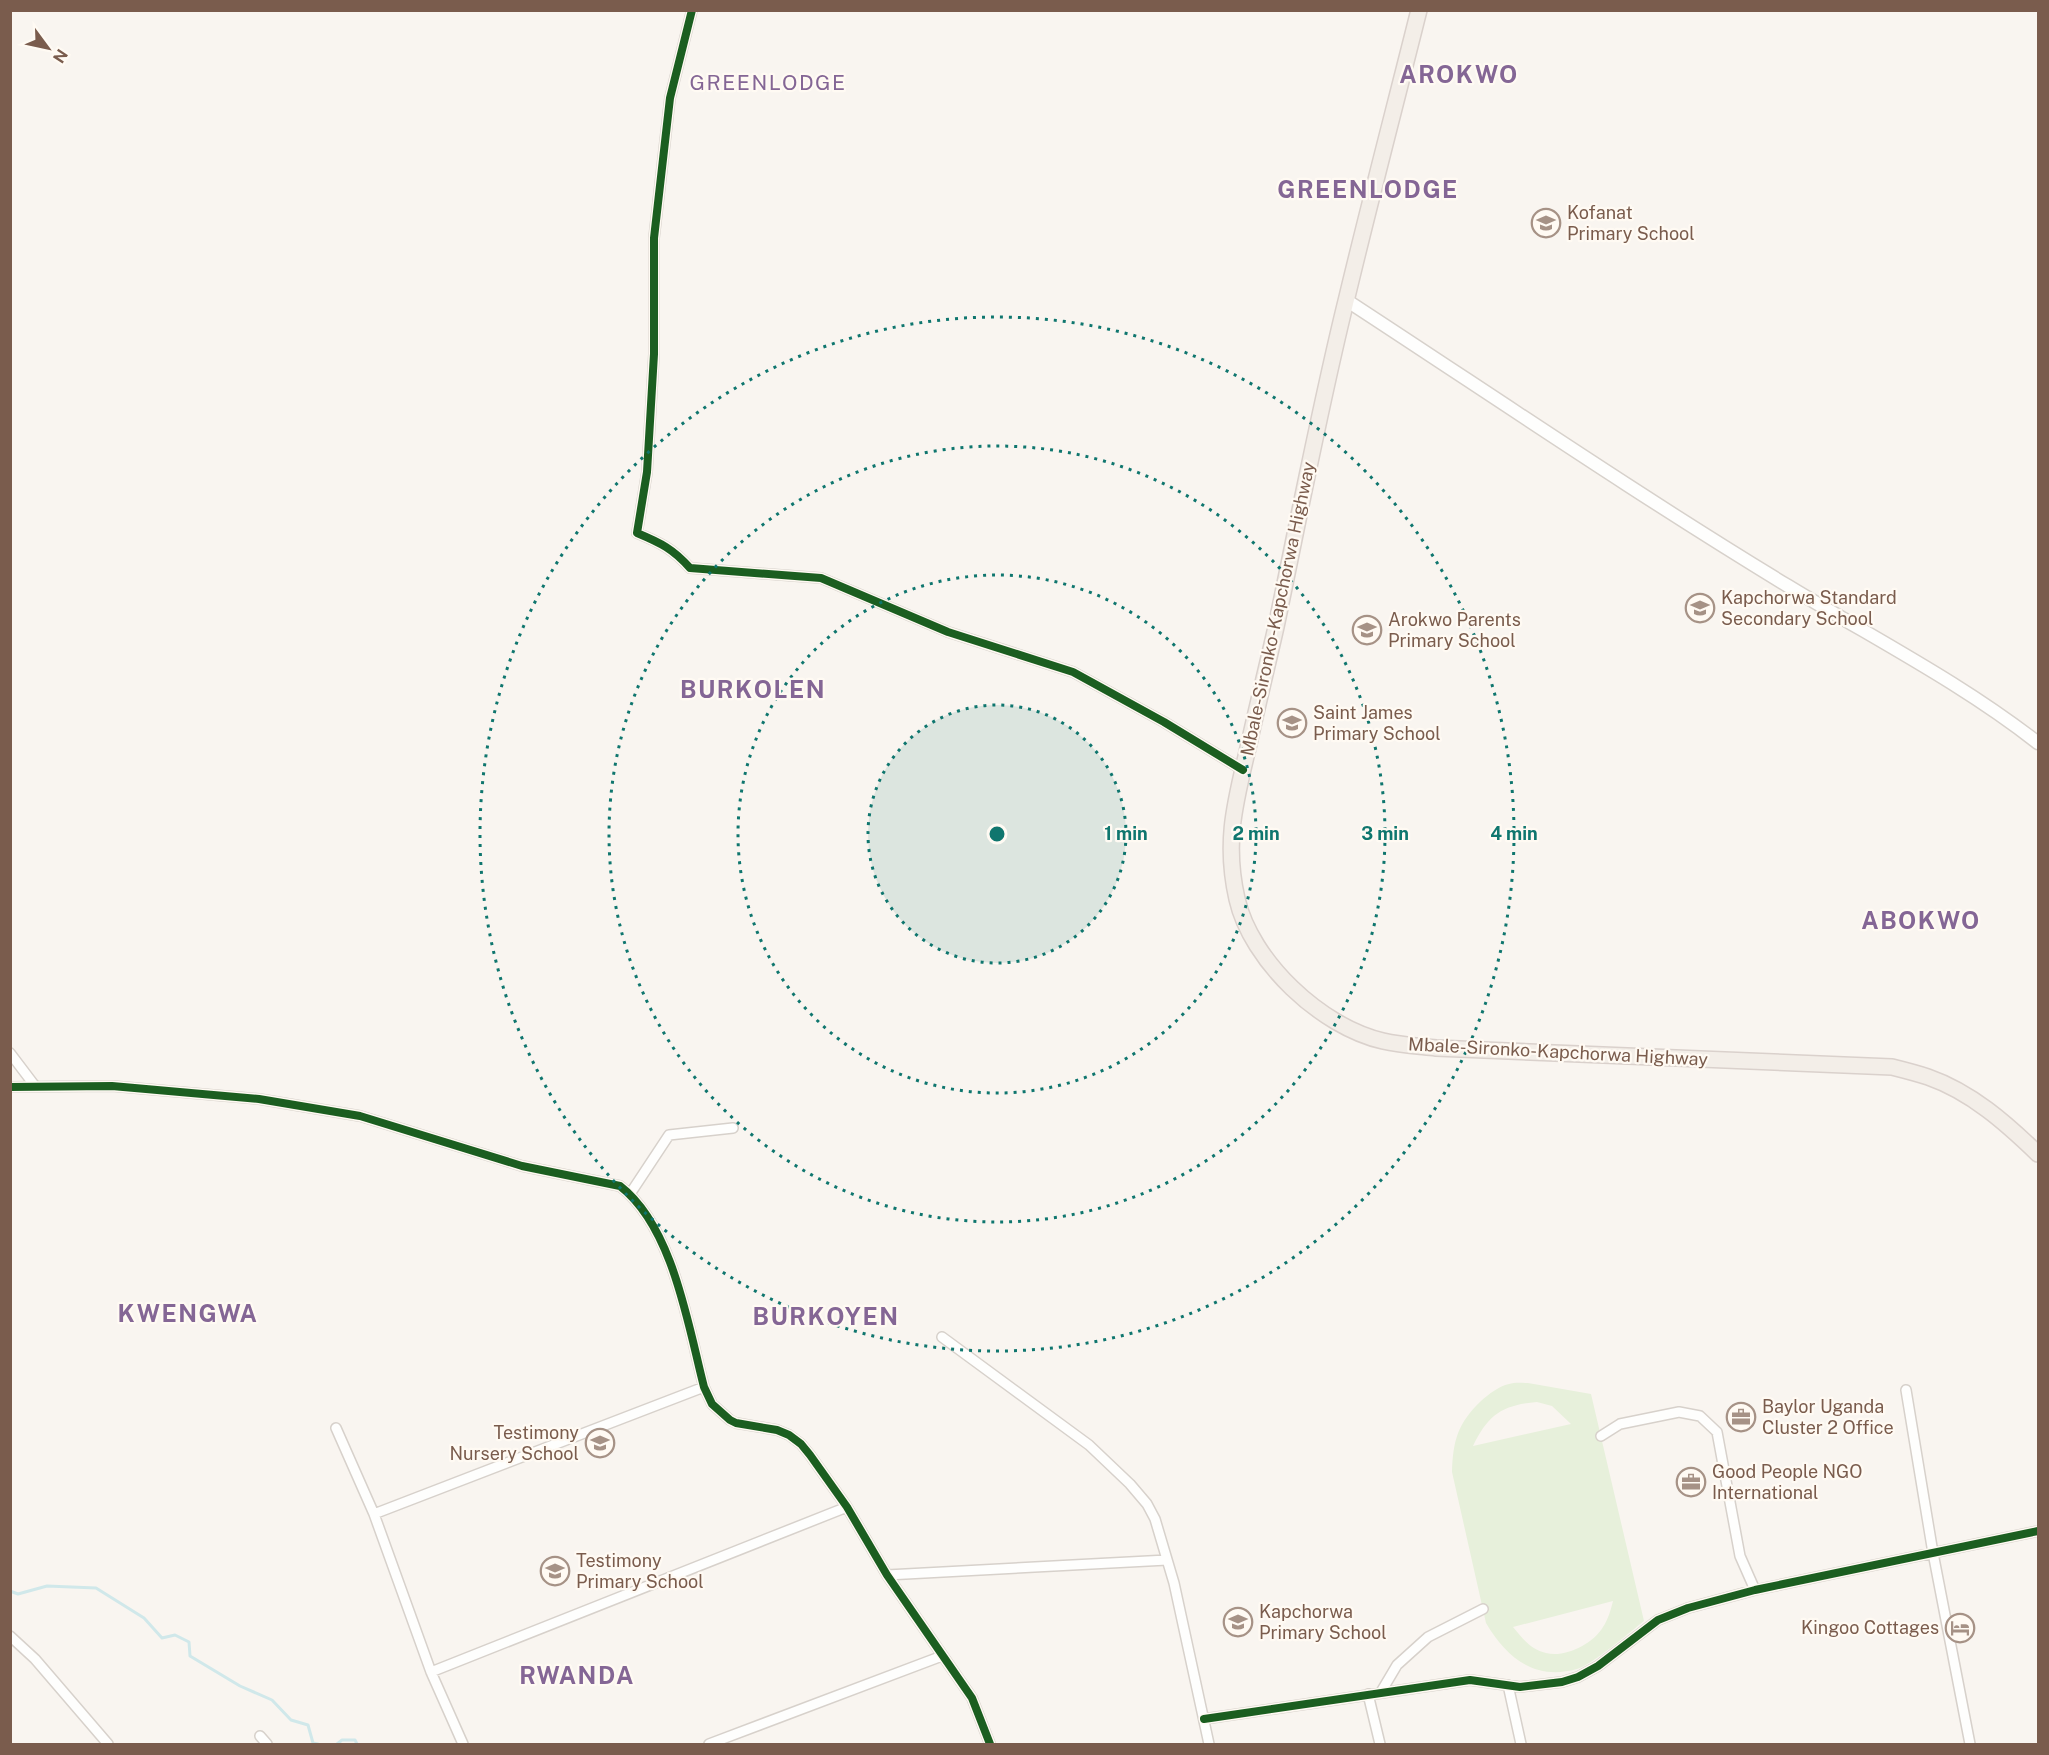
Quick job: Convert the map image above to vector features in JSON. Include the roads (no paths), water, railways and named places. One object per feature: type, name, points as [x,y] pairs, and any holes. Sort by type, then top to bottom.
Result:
[{"type":"main road","name":"Mbale-Sironko-Kapchorwa Highway","points":[[1419,10],[1346,300],[1232,815],[1231,868],[1241,912],[1249,932],[1274,970],[1306,1002],[1340,1024],[1381,1041],[1436,1048],[1892,1067],[1929,1077],[1957,1090],[2008,1125],[2038,1154]]},
{"type":"street","points":[[692,10],[670,98],[654,238],[654,354],[647,472],[637,533],[676,553],[690,568],[821,578],[948,632],[1073,672],[1164,722],[1243,770]]},
{"type":"street","points":[[1346,300],[1789,587],[1944,676],[2001,714],[2038,743]]},
{"type":"street","points":[[10,1053],[35,1086]]},
{"type":"street","points":[[10,1087],[112,1086],[259,1099],[360,1116],[522,1166],[621,1186],[630,1194],[660,1238],[669,1257],[704,1387],[712,1404],[736,1423],[777,1430],[801,1444],[847,1507],[888,1575],[972,1698],[990,1744]]},
{"type":"street","points":[[630,1194],[669,1135],[733,1128]]},
{"type":"street","points":[[942,1337],[1089,1445],[1130,1484],[1155,1519],[1177,1594],[1209,1744]]},
{"type":"street","points":[[374,1514],[704,1387]]},
{"type":"street","points":[[1906,1390],[1970,1744]]},
{"type":"street","points":[[1600,1436],[1620,1424],[1678,1412],[1700,1416],[1717,1432],[1740,1556],[1755,1590]]},
{"type":"street","points":[[336,1428],[374,1514],[431,1672],[463,1744]]},
{"type":"street","points":[[431,1672],[847,1507]]},
{"type":"street","points":[[1204,1719],[1470,1680],[1535,1686],[1562,1682],[1578,1677],[1598,1666],[1668,1614],[1755,1590],[2038,1532]]},
{"type":"street","points":[[888,1575],[1167,1560]]},
{"type":"street","points":[[1381,1692],[1396,1665],[1428,1637],[1483,1609]]},
{"type":"street","points":[[10,1636],[35,1659],[108,1744]]},
{"type":"street","points":[[709,1744],[942,1656]]},
{"type":"street","points":[[1508,1685],[1521,1744]]},
{"type":"street","points":[[1368,1694],[1380,1744]]},
{"type":"street","points":[[260,1736],[267,1744]]},
{"type":"waterway","points":[[10,1591],[18,1594],[47,1586],[96,1588],[144,1618],[162,1638],[175,1635],[189,1642],[190,1656],[240,1686],[272,1700],[291,1720],[308,1725],[313,1743],[318,1744]]},
{"type":"waterway","points":[[337,1744],[342,1740],[355,1740],[357,1744]]},
{"type":"place","name":"Kofanat Primary School","points":[[1546,223]]},
{"type":"place","name":"Kapchorwa Standard Secondary School","points":[[1700,608]]},
{"type":"place","name":"Arokwo Parents Primary School","points":[[1367,630]]},
{"type":"place","name":"Saint James Primary School","points":[[1292,723]]},
{"type":"place","name":"Baylor Uganda Cluster 2 Office","points":[[1741,1417]]},
{"type":"place","name":"Testimony Nursery School","points":[[600,1443]]},
{"type":"place","name":"Good People NGO International","points":[[1691,1482]]},
{"type":"place","name":"Testimony Primary School","points":[[555,1571]]},
{"type":"place","name":"Kapchorwa Primary School","points":[[1238,1622]]},
{"type":"place","name":"Kingoo Cottages","points":[[1960,1628]]},
{"type":"district","name":"AROKWO","points":[[1459,75]]},
{"type":"district","name":"GREENLODGE","points":[[768,83]]},
{"type":"district","name":"GREENLODGE","points":[[1368,190]]},
{"type":"district","name":"BURKOLEN","points":[[753,690]]},
{"type":"district","name":"ABOKWO","points":[[1921,921]]},
{"type":"district","name":"KWENGWA","points":[[188,1314]]},
{"type":"district","name":"BURKOYEN","points":[[826,1317]]},
{"type":"district","name":"RWANDA","points":[[577,1676]]}]
